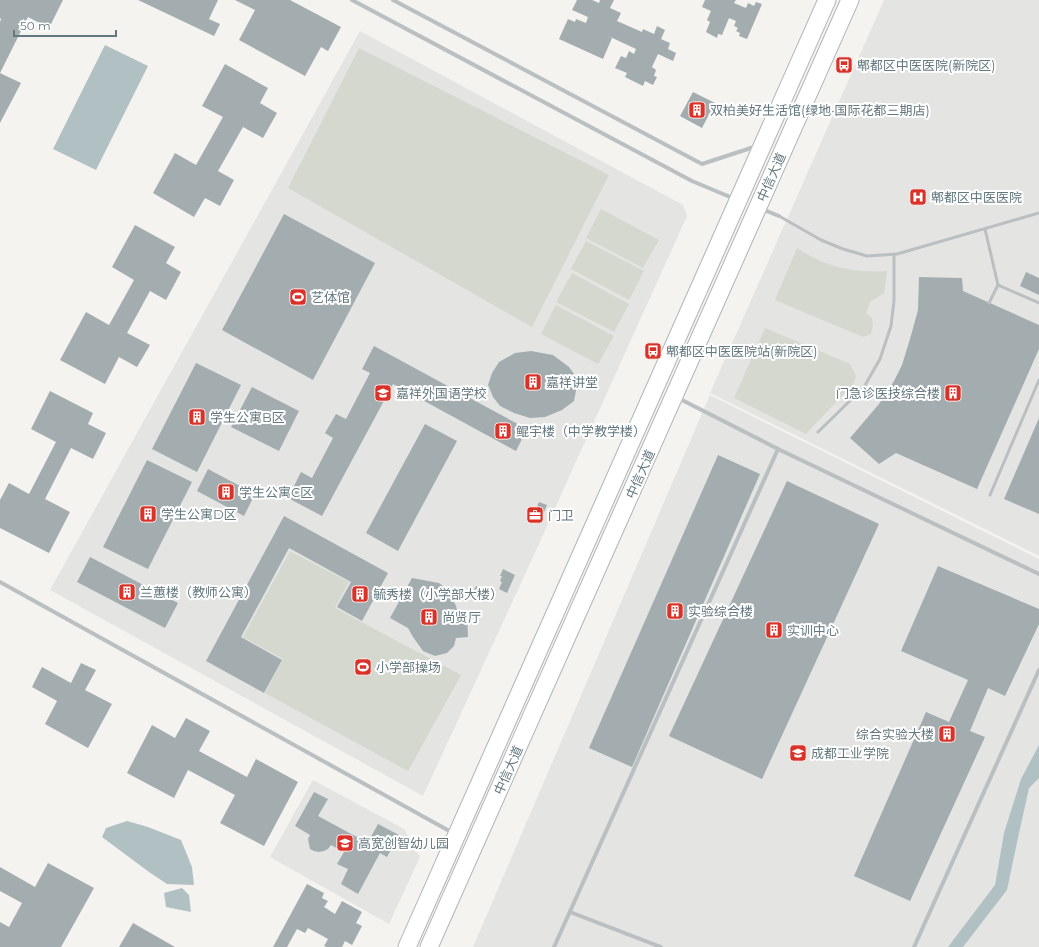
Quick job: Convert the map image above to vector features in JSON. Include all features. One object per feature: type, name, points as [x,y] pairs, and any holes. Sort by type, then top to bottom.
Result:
[{"type":"main road","name":"中信大道","points":[[429,947],[674,396],[748,204],[763,145],[827,0]]},
{"type":"main road","name":"中信大道","points":[[407,947],[456,835],[748,204],[850,0]]},
{"type":"street","points":[[352,0],[692,182],[779,216]]},
{"type":"street","points":[[393,0],[702,164],[763,145]]},
{"type":"street","points":[[674,396],[1039,574]]},
{"type":"street","points":[[554,947],[778,448]]},
{"type":"street","points":[[0,582],[456,835]]},
{"type":"street","points":[[914,947],[1039,670]]},
{"type":"street","points":[[570,912],[660,947]]},
{"type":"lane","points":[[779,216],[821,240],[843,249],[867,256],[897,254],[1039,213]]},
{"type":"lane","points":[[984,229],[998,285],[989,303]]},
{"type":"lane","points":[[818,432],[864,387],[880,359],[891,326],[894,301],[894,254]]},
{"type":"lane","points":[[998,285],[1039,303]]},
{"type":"lane","points":[[990,495],[1039,380]]},
{"type":"shaded area","name":"郫都区中医医院","points":[[884,0],[1039,0],[1039,556],[710,393]]},
{"type":"shaded area","name":"嘉祥外国语学校","points":[[360,31],[683,205],[687,216],[423,796],[50,590]]},
{"type":"shaded area","points":[[105,45],[148,66],[96,170],[53,149]]},
{"type":"shaded area","points":[[359,48],[609,175],[532,327],[288,188]]},
{"type":"shaded area","points":[[601,209],[659,240],[643,268],[586,238]]},
{"type":"shaded area","points":[[586,241],[644,271],[629,300],[571,269]]},
{"type":"shaded area","points":[[797,248],[818,260],[851,270],[875,272],[887,271],[884,293],[870,302],[866,313],[872,318],[873,326],[871,334],[863,337],[775,300]]},
{"type":"shaded area","points":[[572,273],[629,304],[614,332],[556,302]]},
{"type":"shaded area","points":[[556,305],[614,336],[598,364],[541,334]]},
{"type":"shaded area","points":[[765,328],[850,364],[856,376],[854,383],[806,434],[734,398]]},
{"type":"shaded area","name":"成都工业学院","points":[[710,395],[1039,559],[1039,947],[473,947]]},
{"type":"shaded area","name":"小学部操场","points":[[290,551],[349,582],[335,608],[461,675],[408,771],[265,693],[283,659],[243,637]]},
{"type":"shaded area","points":[[1039,745],[1039,778],[1029,788],[1007,890],[963,947],[948,947],[995,885],[1004,833],[1021,779]]},
{"type":"shaded area","name":"高宽创智幼儿园","points":[[313,780],[404,829],[420,857],[389,924],[270,857]]},
{"type":"shaded area","points":[[127,821],[148,827],[181,840],[192,867],[194,885],[167,884],[102,837],[106,828]]},
{"type":"shaded area","points":[[182,888],[189,895],[191,912],[166,907],[164,893]]},
{"type":"building","points":[[0,0],[63,0],[49,28],[28,17],[0,73],[1,19]]},
{"type":"building","points":[[138,0],[218,0],[209,19],[220,24],[214,36]]},
{"type":"building","points":[[235,0],[290,0],[341,27],[328,51],[321,47],[305,76],[239,40],[255,10]]},
{"type":"building","points":[[577,0],[592,0],[599,3],[600,0],[614,0],[610,8],[621,13],[617,21],[642,32],[643,29],[654,34],[657,26],[665,30],[661,39],[670,43],[668,49],[676,53],[673,61],[658,54],[652,67],[656,70],[654,76],[657,77],[653,85],[645,81],[643,86],[625,77],[627,73],[615,68],[621,56],[626,58],[629,51],[634,54],[636,49],[606,35],[612,38],[603,59],[559,39],[568,19],[575,22],[576,19],[586,23],[588,17],[572,10]]},
{"type":"building","points":[[705,0],[736,0],[734,3],[746,8],[748,3],[754,6],[756,2],[762,4],[747,39],[739,36],[740,33],[736,31],[738,28],[734,26],[736,21],[729,18],[722,35],[718,34],[717,38],[706,32],[710,22],[707,20],[711,11],[702,7]]},
{"type":"building","points":[[225,64],[268,88],[260,103],[277,113],[263,138],[243,127],[218,171],[234,180],[220,206],[205,198],[194,217],[153,193],[175,153],[196,165],[223,117],[202,106]]},
{"type":"building","points":[[0,73],[21,83],[0,123]]},
{"type":"building","name":"双柏美好生活馆(绿地·国际花都三期店)","points":[[693,92],[715,103],[702,128],[680,116]]},
{"type":"building","name":"艺体馆","points":[[284,214],[375,263],[313,380],[222,330]]},
{"type":"building","points":[[135,225],[175,247],[166,263],[181,272],[166,300],[150,291],[127,333],[150,345],[137,367],[119,357],[105,384],[60,360],[86,312],[109,325],[134,280],[112,267]]},
{"type":"building","points":[[1026,272],[1039,278],[1039,295],[1020,286]]},
{"type":"building","name":"门急诊医技综合楼","points":[[919,277],[962,278],[963,291],[1039,325],[1039,349],[977,489],[896,453],[879,464],[850,438],[879,404],[894,381],[902,365],[918,310]]},
{"type":"building","name":"鲲宇楼（中学教学楼）","points":[[374,346],[527,429],[516,451],[393,384],[322,516],[288,498],[301,472],[312,478],[333,438],[325,433],[336,414],[346,419],[370,373],[362,369]]},
{"type":"building","name":"嘉祥讲堂","points":[[531,351],[553,355],[569,367],[577,378],[574,401],[562,410],[545,417],[530,418],[514,413],[500,406],[493,397],[488,385],[492,373],[499,362],[515,353]]},
{"type":"building","name":"学生公寓B区","points":[[196,363],[241,385],[197,472],[152,449]]},
{"type":"building","points":[[252,387],[299,411],[279,451],[231,427]]},
{"type":"building","points":[[50,391],[93,413],[88,424],[106,433],[93,459],[71,448],[45,499],[70,512],[49,553],[0,528],[0,500],[9,483],[29,494],[56,442],[31,429]]},
{"type":"building","points":[[1039,418],[1039,514],[1004,499]]},
{"type":"building","points":[[425,424],[457,441],[398,551],[366,533]]},
{"type":"building","name":"实验综合楼","points":[[718,455],[760,474],[632,767],[589,748]]},
{"type":"building","name":"学生公寓D区","points":[[147,460],[192,482],[148,569],[103,547]]},
{"type":"building","name":"学生公寓C区","points":[[208,469],[255,494],[244,516],[197,491]]},
{"type":"building","name":"实训中心","points":[[787,481],[879,524],[762,779],[669,736]]},
{"type":"building","name":"门卫","points":[[539,502],[547,505],[539,524],[526,518],[530,511],[531,512],[534,508],[536,509]]},
{"type":"building","name":"毓秀楼（小学部大楼）","points":[[284,516],[388,573],[362,621],[337,607],[351,582],[289,548],[241,637],[282,660],[264,693],[206,661]]},
{"type":"building","name":"兰蕙楼（教师公寓）","points":[[90,557],[178,603],[165,628],[77,582]]},
{"type":"building","name":"综合实验大楼","points":[[938,566],[1039,609],[1039,624],[1005,696],[988,688],[970,731],[985,737],[910,901],[854,876],[926,712],[949,722],[968,680],[901,651]]},
{"type":"building","points":[[503,569],[515,575],[507,593],[499,589],[502,582],[500,581],[502,576],[500,576]]},
{"type":"building","name":"尚贤厅","points":[[412,578],[439,583],[447,589],[456,606],[458,615],[467,614],[468,637],[456,638],[454,646],[447,653],[435,656],[423,651],[408,628],[390,618]]},
{"type":"building","points":[[476,586],[485,590],[481,599],[472,595]]},
{"type":"building","points":[[81,663],[96,670],[85,690],[112,704],[88,748],[45,724],[57,701],[32,687],[42,667],[71,683]]},
{"type":"building","points":[[186,718],[210,731],[199,751],[247,777],[256,759],[298,782],[264,846],[220,823],[235,795],[188,770],[174,798],[127,773],[152,725],[175,738]]},
{"type":"building","name":"高宽创智幼儿园","points":[[314,792],[328,799],[318,816],[355,836],[368,842],[378,824],[399,835],[387,857],[380,853],[358,894],[341,884],[348,869],[337,864],[344,852],[331,845],[328,849],[319,852],[310,849],[308,839],[310,835],[295,826]]},
{"type":"building","points":[[48,863],[94,888],[61,947],[0,947],[0,922],[9,927],[22,903],[0,891],[0,867],[35,887]]},
{"type":"building","points":[[307,884],[324,893],[322,898],[328,901],[324,907],[335,914],[342,901],[362,912],[356,923],[362,926],[352,945],[345,941],[342,947],[324,946],[328,939],[308,928],[305,933],[297,929],[287,947],[273,947]]},
{"type":"building","points":[[133,923],[175,947],[119,947]]},
{"type":"place","name":"郫都区中医医院(新院区)","points":[[844,65]]},
{"type":"place","name":"双柏美好生活馆(绿地·国际花都三期店)","points":[[697,110]]},
{"type":"place","name":"郫都区中医医院","points":[[918,197]]},
{"type":"place","name":"艺体馆","points":[[298,297]]},
{"type":"place","name":"郫都区中医医院站(新院区)","points":[[653,351]]},
{"type":"place","name":"嘉祥讲堂","points":[[533,382]]},
{"type":"place","name":"嘉祥外国语学校","points":[[383,393]]},
{"type":"place","name":"门急诊医技综合楼","points":[[953,393]]},
{"type":"place","name":"学生公寓B区","points":[[197,417]]},
{"type":"place","name":"鲲宇楼（中学教学楼）","points":[[503,431]]},
{"type":"place","name":"学生公寓C区","points":[[226,492]]},
{"type":"place","name":"学生公寓D区","points":[[148,514]]},
{"type":"place","name":"门卫","points":[[535,515]]},
{"type":"place","name":"兰蕙楼（教师公寓）","points":[[127,592]]},
{"type":"place","name":"毓秀楼（小学部大楼）","points":[[360,594]]},
{"type":"place","name":"实验综合楼","points":[[675,611]]},
{"type":"place","name":"尚贤厅","points":[[429,617]]},
{"type":"place","name":"实训中心","points":[[774,630]]},
{"type":"place","name":"小学部操场","points":[[363,667]]},
{"type":"place","name":"综合实验大楼","points":[[947,734]]},
{"type":"place","name":"成都工业学院","points":[[798,753]]},
{"type":"place","name":"高宽创智幼儿园","points":[[345,843]]}]
